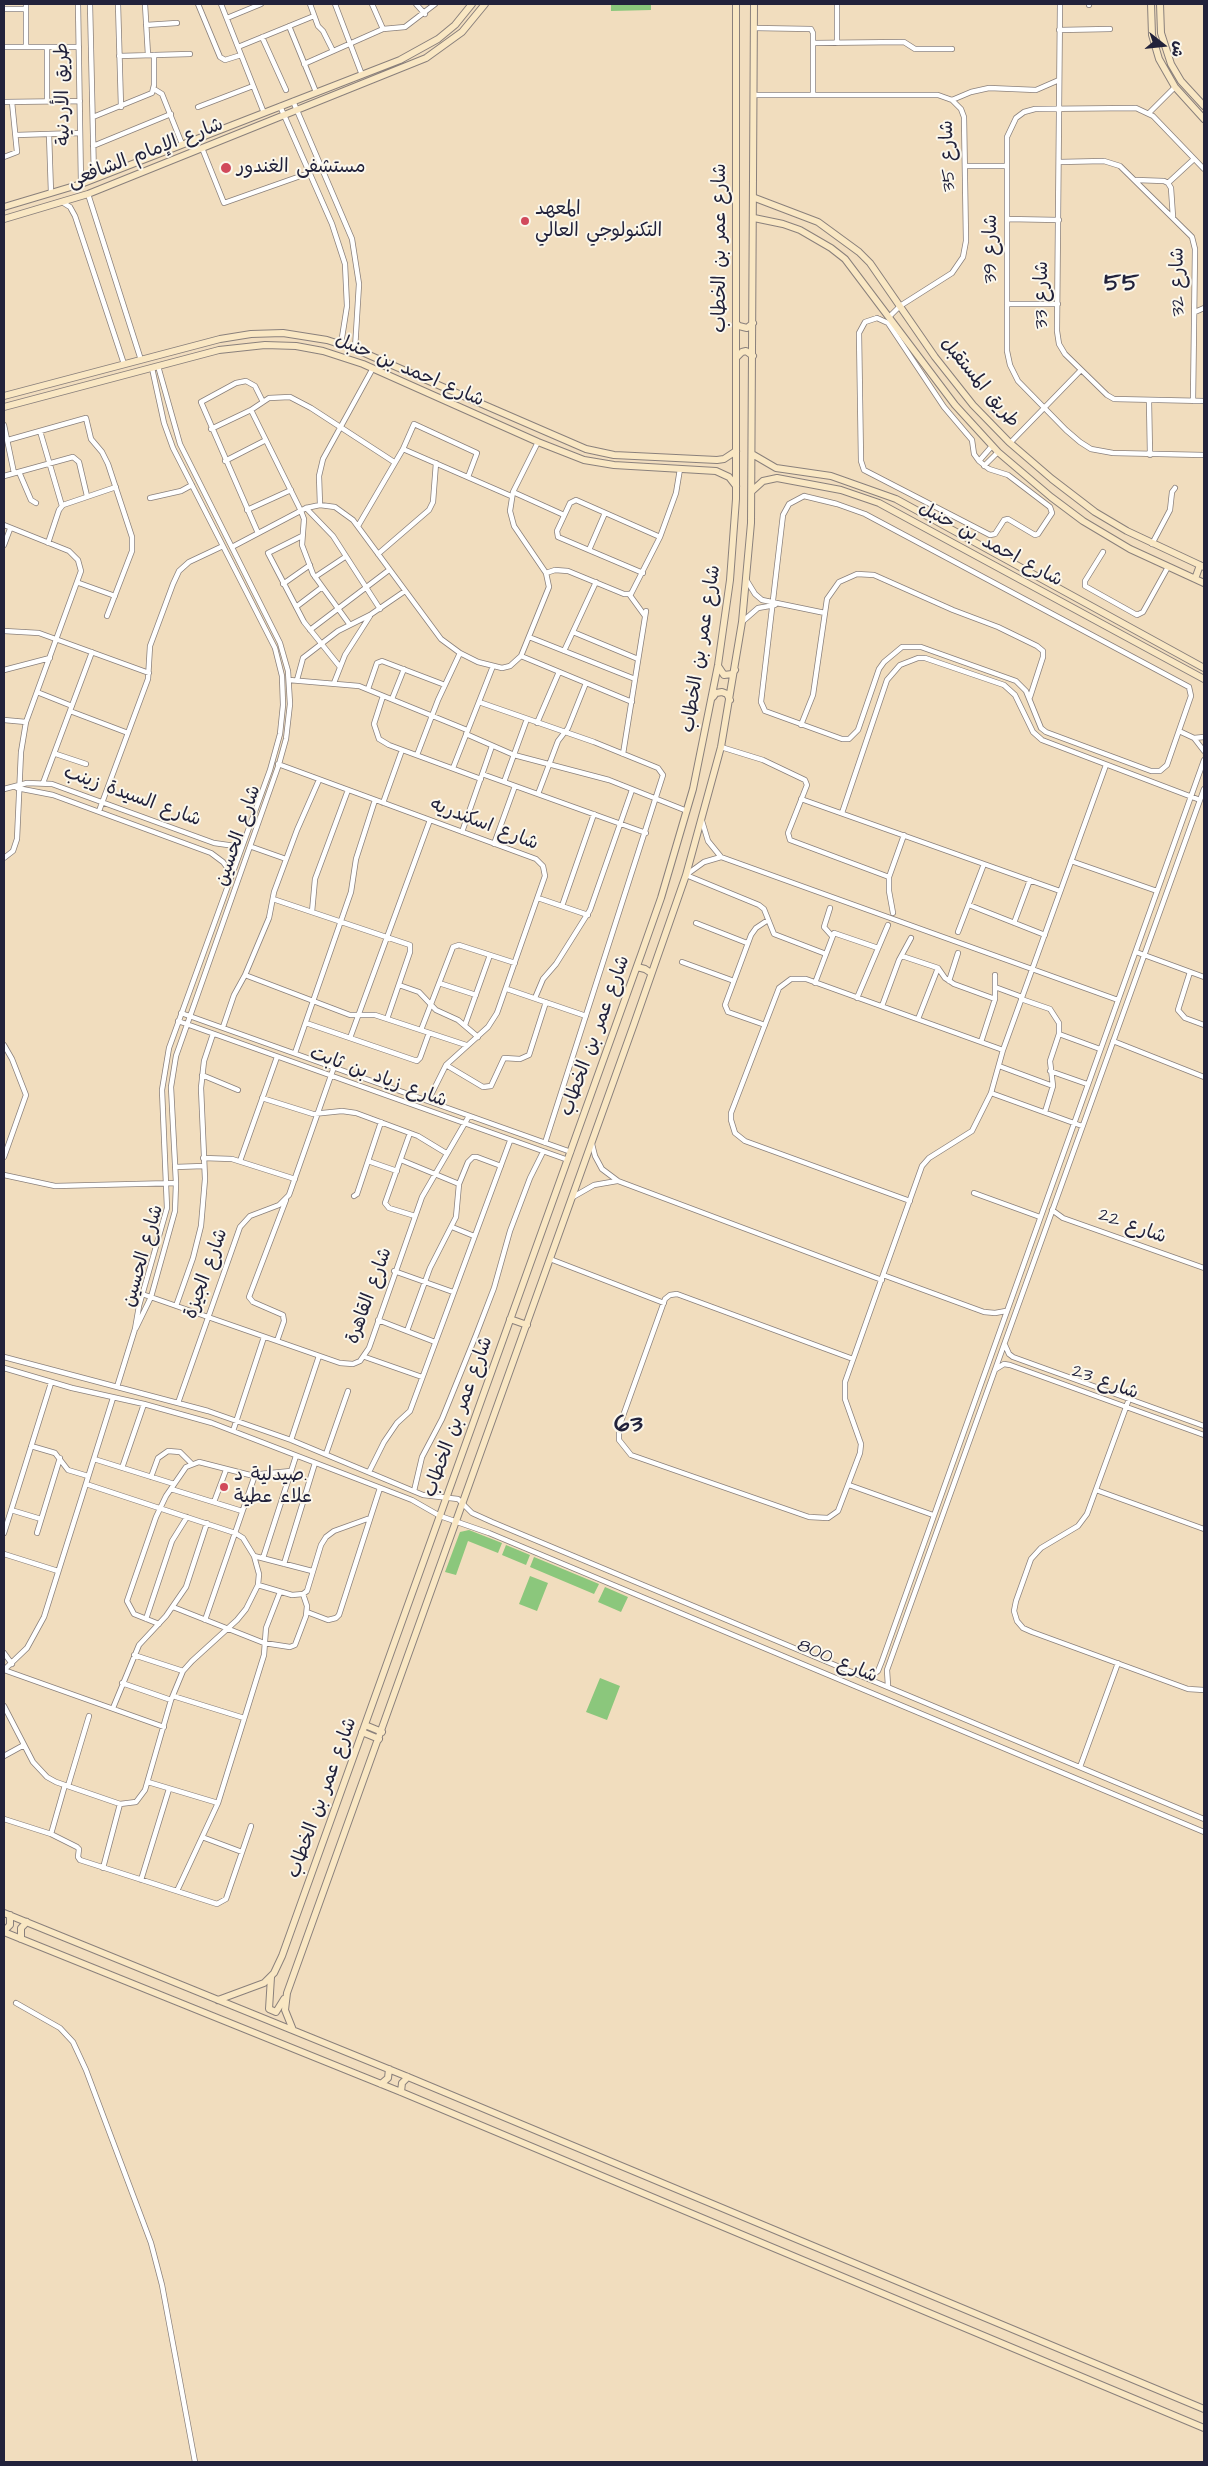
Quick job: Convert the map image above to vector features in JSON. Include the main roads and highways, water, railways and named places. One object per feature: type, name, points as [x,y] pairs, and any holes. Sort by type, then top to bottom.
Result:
[{"type":"place","name":"مستشفى الغندور","points":[[226,168]]},
{"type":"place","name":"المعهد التكنولوجي العالي","points":[[525,221]]},
{"type":"place","name":"صيدلية د. علاء عطية","points":[[224,1487]]},
{"type":"district","name":"55","points":[[1122,285]]},
{"type":"district","name":"63","points":[[629,1426]]}]
